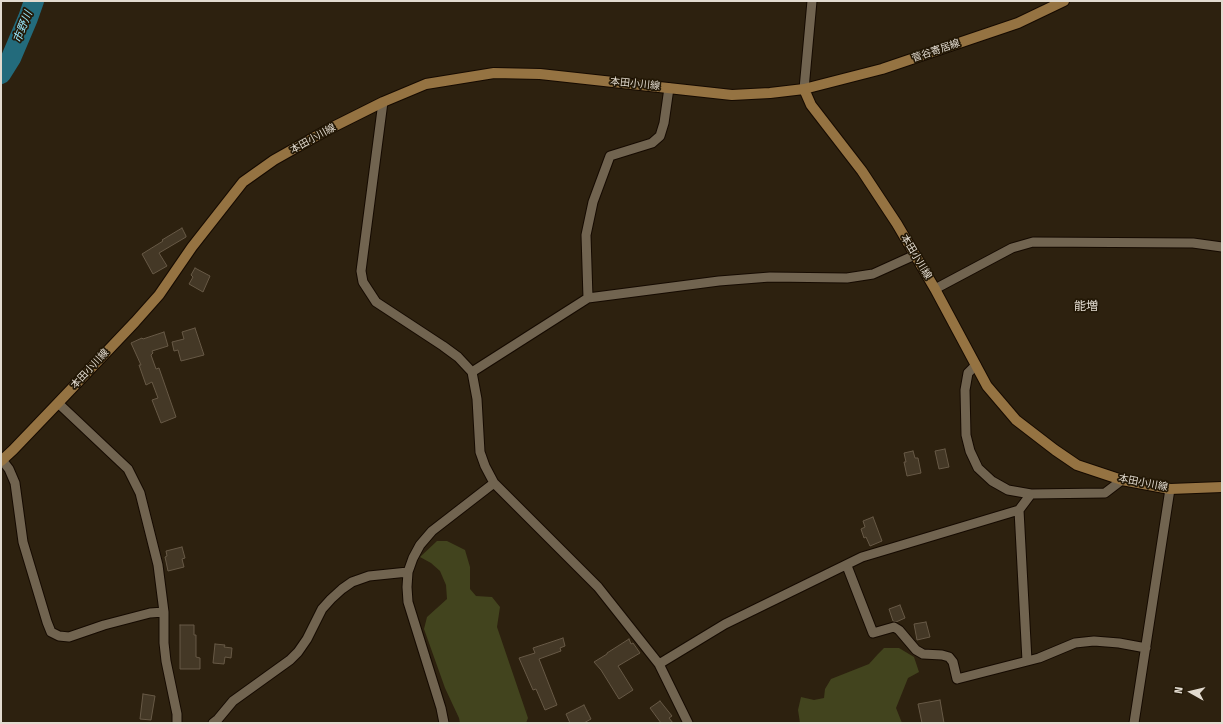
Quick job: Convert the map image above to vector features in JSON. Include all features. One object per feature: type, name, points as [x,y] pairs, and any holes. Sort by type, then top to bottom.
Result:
[{"type":"main road","name":"菅谷寄居線","points":[[804,89],[882,69],[1018,23],[1064,1]]},
{"type":"main road","name":"本田小川線","points":[[1,460],[13,450],[159,295],[192,247],[243,182],[274,160],[329,129],[384,102],[426,84],[494,72],[540,74],[732,95],[804,89],[811,105],[862,171],[915,255],[987,386],[1016,420],[1077,465],[1122,480],[1170,489],[1222,487]]},
{"type":"street","points":[[804,89],[812,1]]},
{"type":"street","points":[[588,298],[586,234],[593,202],[610,156],[652,143],[660,136],[664,123],[669,88]]},
{"type":"street","points":[[384,102],[361,271],[363,282],[376,302],[443,346],[458,357],[472,372],[477,399],[480,452],[485,466],[494,483],[598,587],[659,664],[688,723]]},
{"type":"street","points":[[935,289],[1012,248],[1033,242],[1193,243],[1222,247]]},
{"type":"street","points":[[472,372],[588,298],[719,281],[770,277],[847,278],[873,274],[915,255]]},
{"type":"street","points":[[976,365],[968,373],[966,390],[966,435],[970,451],[978,468],[992,482],[1008,490],[1031,494],[1105,494],[1122,480]]},
{"type":"street","points":[[58,403],[128,469],[140,493],[158,565],[164,612],[164,644],[177,714],[177,723]]},
{"type":"street","points":[[1,460],[9,470],[15,483],[23,542],[51,632],[59,636],[69,637],[104,625],[150,613],[164,612]]},
{"type":"street","points":[[444,723],[441,708],[408,602],[408,572],[420,545],[432,531],[494,483]]},
{"type":"street","points":[[1134,723],[1170,489]]},
{"type":"street","points":[[1027,661],[1020,510],[1031,494]]},
{"type":"street","points":[[659,664],[725,624],[862,557],[1020,510]]},
{"type":"street","points":[[846,566],[873,633],[894,627],[899,630],[916,650],[923,654],[949,657],[954,662],[957,679],[1039,658],[1075,643],[1094,641],[1146,648]]},
{"type":"street","points":[[213,723],[218,719],[232,700],[294,656],[307,639],[322,609],[342,589],[352,582],[369,576],[408,572]]},
{"type":"green space","points":[[437,541],[447,541],[465,550],[470,567],[470,589],[476,596],[492,597],[500,607],[497,627],[528,718],[526,723],[460,723],[445,688],[424,629],[427,617],[447,599],[446,585],[440,571],[431,563],[420,557]]},
{"type":"green space","points":[[884,648],[899,648],[914,657],[919,672],[908,678],[896,708],[902,723],[800,723],[798,710],[801,697],[814,700],[824,698],[825,689],[831,679],[869,664]]},
{"type":"building","points":[[182,228],[186,237],[159,253],[167,266],[153,274],[142,254]]},
{"type":"building","points":[[195,268],[210,276],[203,292],[189,284],[193,277],[191,275]]},
{"type":"building","points":[[195,328],[204,355],[181,361],[178,350],[174,351],[172,342],[184,339],[182,332]]},
{"type":"building","points":[[164,332],[168,346],[152,351],[153,353],[151,355],[156,369],[159,368],[176,417],[161,423],[152,400],[158,398],[152,382],[146,385],[139,365],[141,365],[131,343],[142,338],[143,339]]},
{"type":"building","points":[[945,449],[949,467],[939,469],[935,451]]},
{"type":"building","points":[[913,451],[915,458],[918,458],[921,473],[907,476],[904,453]]},
{"type":"building","points":[[873,517],[882,541],[870,546],[866,537],[864,538],[861,529],[865,527],[863,521]]},
{"type":"building","points":[[182,547],[185,558],[182,559],[184,567],[168,571],[165,557],[167,556],[166,551]]},
{"type":"building","points":[[900,605],[905,618],[896,622],[893,621],[889,609]]},
{"type":"building","points":[[926,622],[930,637],[917,640],[914,624]]},
{"type":"building","points":[[180,625],[194,625],[194,635],[196,635],[196,657],[200,658],[200,669],[180,669]]},
{"type":"building","points":[[563,638],[565,646],[560,648],[561,651],[539,659],[557,705],[545,710],[536,689],[533,690],[519,658],[535,653],[533,648]]},
{"type":"building","points":[[629,639],[631,644],[633,643],[640,653],[618,666],[633,690],[619,699],[601,670],[594,662]]},
{"type":"building","points":[[215,644],[225,645],[224,647],[232,648],[231,658],[225,657],[224,664],[213,663]]},
{"type":"building","points":[[143,694],[155,696],[151,720],[140,719]]},
{"type":"building","points":[[940,700],[944,723],[922,723],[918,704]]},
{"type":"building","points":[[660,701],[672,716],[669,718],[673,723],[661,723],[650,708]]},
{"type":"building","points":[[584,705],[591,719],[584,723],[570,723],[566,714]]},
{"type":"waterway","name":"市野川","points":[[1,74],[11,58],[34,1]]},
{"type":"district","name":"能増","points":[[1086,307]]}]
